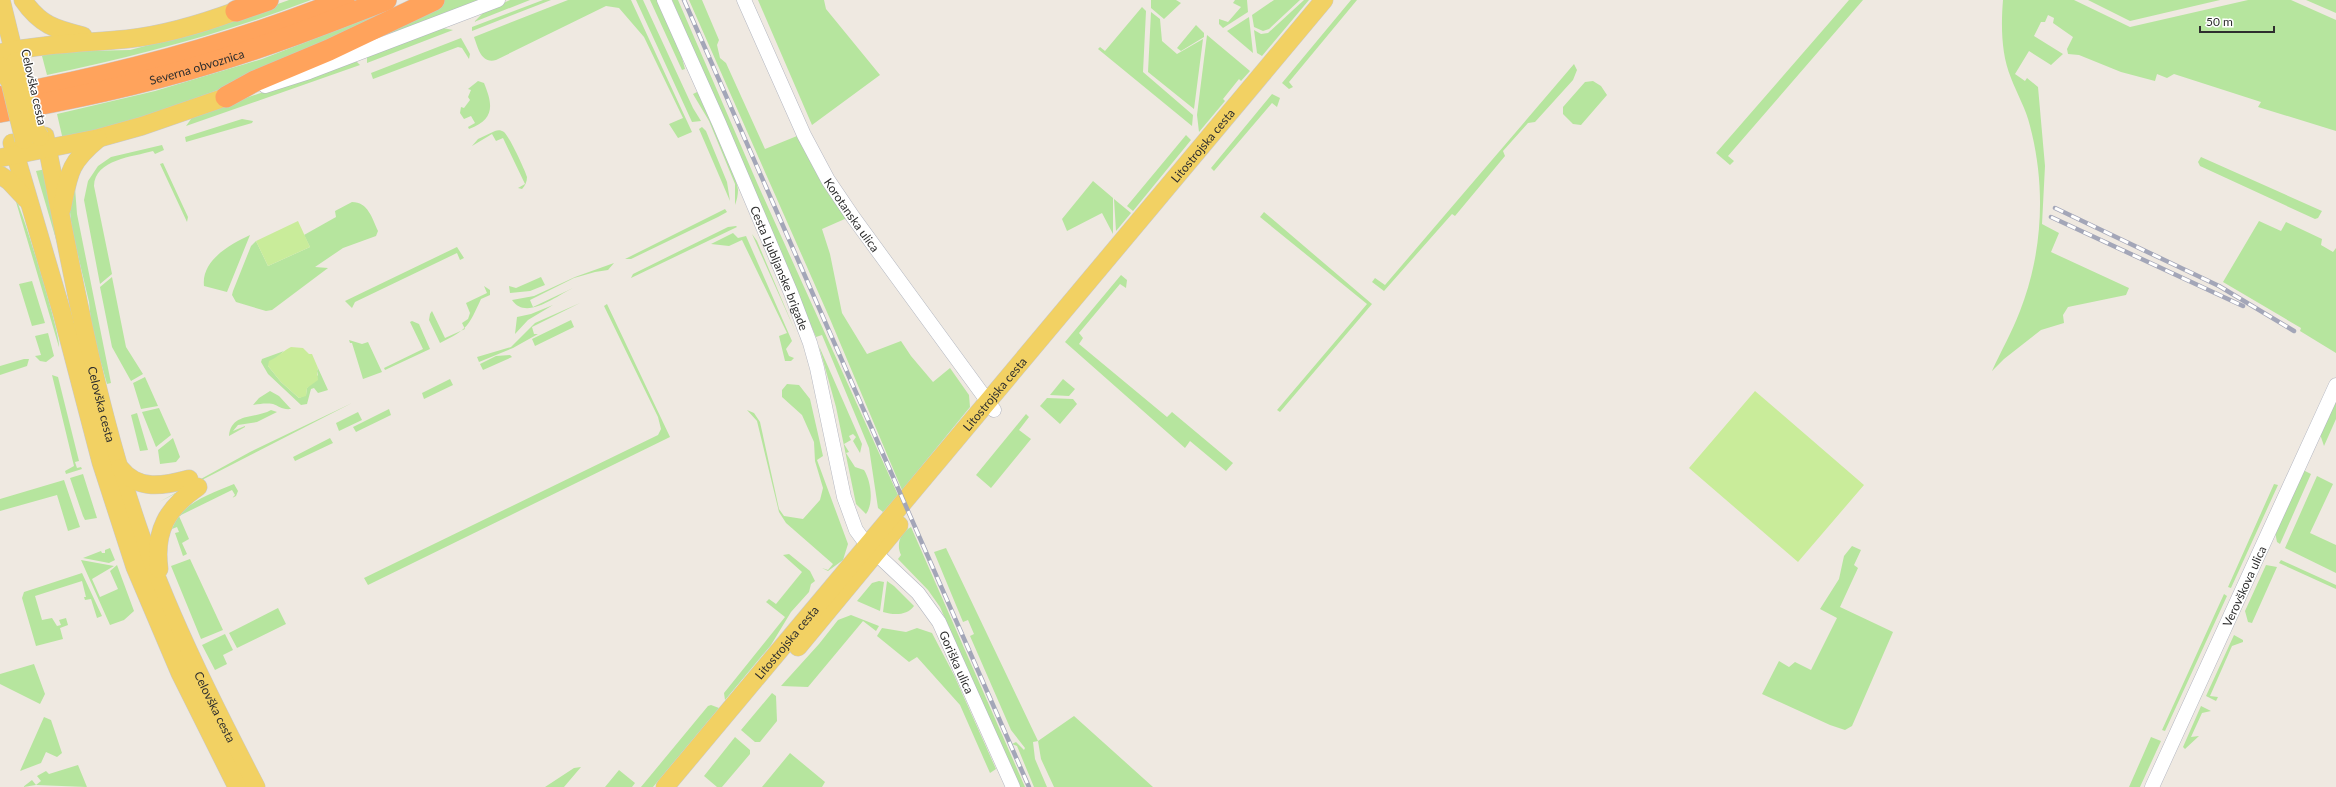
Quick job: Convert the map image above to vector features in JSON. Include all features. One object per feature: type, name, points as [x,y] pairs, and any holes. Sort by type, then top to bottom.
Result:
[{"type":"highway","points":[[236,11],[268,0]]},
{"type":"highway","name":"Severna obvoznica","points":[[0,97],[96,78],[174,58],[276,26],[344,0]]},
{"type":"highway","name":"Severna obvoznica","points":[[0,112],[99,92],[206,64],[285,39],[386,0]]},
{"type":"highway","points":[[226,97],[256,81],[329,50],[434,0]]},
{"type":"main road","points":[[1,0],[14,56],[10,82],[32,146],[62,274],[76,291]]},
{"type":"main road","name":"Celovška cesta","points":[[13,0],[14,56],[32,146],[27,200],[62,314],[103,469],[135,567],[180,673],[237,787]]},
{"type":"main road","points":[[23,0],[34,15],[51,27],[100,40]]},
{"type":"main road","name":"Litostrojska cesta","points":[[991,406],[1324,0]]},
{"type":"main road","name":"Litostrojska cesta","points":[[680,787],[871,550],[975,425],[1336,0]]},
{"type":"main road","points":[[14,56],[100,40],[128,39],[165,32],[236,11]]},
{"type":"main road","name":"Celovška cesta","points":[[0,91],[32,146],[60,218],[98,390],[120,468],[160,587],[202,681],[256,787]]},
{"type":"main road","points":[[32,146],[99,138],[142,126],[226,97]]},
{"type":"main road","points":[[60,218],[70,171],[79,156],[99,138]]},
{"type":"main road","points":[[0,175],[9,181],[27,200]]},
{"type":"main road","points":[[120,468],[126,476],[143,485],[193,483],[164,523],[158,549],[160,587]]},
{"type":"main road","name":"Litostrojska cesta","points":[[666,787],[871,550]]},
{"type":"street","points":[[236,11],[256,0]]},
{"type":"street","points":[[226,97],[308,72],[498,0]]},
{"type":"street","name":"Cesta Ljubljanske brigade","points":[[664,0],[719,123],[807,336],[817,368],[847,509],[857,533],[871,550]]},
{"type":"street","name":"Korotanska ulica","points":[[744,0],[804,134],[828,180],[853,218],[991,406]]},
{"type":"street","name":"Verovškova ulica","points":[[2152,787],[2336,385]]},
{"type":"street","name":"Goriška ulica","points":[[871,550],[918,593],[939,622],[1013,787]]},
{"type":"green space","points":[[289,0],[311,0],[246,23],[180,43],[47,75],[42,56],[44,55],[44,52],[130,50],[202,31]]},
{"type":"green space","points":[[415,0],[263,72],[165,111],[63,140],[57,114],[155,91],[262,59]]},
{"type":"green space","points":[[442,0],[483,0],[357,49]]},
{"type":"green space","points":[[510,0],[530,0],[474,22],[484,12]]},
{"type":"green space","points":[[543,0],[551,0],[472,31],[472,27]]},
{"type":"green space","points":[[568,0],[631,0],[692,132],[678,138],[669,124],[683,118],[644,37],[619,8],[606,6],[496,60],[487,60],[481,54],[474,37]]},
{"type":"green space","points":[[636,0],[643,0],[693,108],[701,121],[692,122]]},
{"type":"green space","points":[[650,0],[658,0],[678,43],[685,69],[682,70]]},
{"type":"green space","points":[[672,0],[678,0],[758,185],[898,495],[883,512],[878,508],[869,448],[822,335],[816,337]]},
{"type":"green space","points":[[689,0],[702,0],[719,40],[717,45],[720,58],[726,63],[765,149],[797,136],[847,218],[822,229],[830,254],[842,313],[867,354],[901,341],[911,356],[933,382],[950,368],[969,395],[970,407],[902,490],[830,319]]},
{"type":"green space","points":[[758,0],[824,0],[826,9],[880,75],[812,125]]},
{"type":"green space","points":[[1151,0],[1176,0],[1181,3],[1164,19],[1151,8]]},
{"type":"green space","points":[[1235,0],[1247,0],[1248,12],[1223,28],[1219,24],[1219,19],[1228,22],[1241,7],[1233,3]]},
{"type":"green space","points":[[1274,0],[1300,0],[1269,29],[1263,31],[1254,27],[1252,15]]},
{"type":"green space","points":[[1304,0],[1309,0],[1262,56],[1257,53],[1254,30],[1261,34],[1268,33]]},
{"type":"green space","points":[[1351,0],[1357,0],[1289,82],[1293,87],[1289,89],[1282,83]]},
{"type":"green space","points":[[1849,0],[1863,0],[1728,156],[1734,161],[1730,165],[1716,153]]},
{"type":"green space","points":[[2003,0],[2074,0],[2130,27],[2248,0],[2291,0],[2336,20],[2336,131],[2258,107],[2261,102],[2174,74],[2167,78],[2157,74],[2155,81],[2121,72],[2079,55],[2068,54],[2067,49],[2073,37],[2053,23],[2054,18],[2048,15],[2045,22],[2041,22],[2034,36],[2063,54],[2051,65],[2029,51],[2015,74],[2025,81],[2027,78],[2038,87],[2045,166],[2042,224],[2059,233],[2051,252],[2129,288],[2126,295],[2068,307],[2063,315],[2064,323],[2041,330],[2004,359],[1992,371],[2017,319],[2028,289],[2034,266],[2040,219],[2040,196],[2035,149],[2024,108],[2013,84],[2005,59],[2002,29]]},
{"type":"green space","points":[[2088,0],[2220,0],[2130,21]]},
{"type":"green space","points":[[2306,0],[2336,0],[2336,13]]},
{"type":"green space","points":[[1142,7],[1146,11],[1143,72],[1193,115],[1192,126],[1098,49],[1100,47],[1105,51]]},
{"type":"green space","points":[[1151,12],[1160,19],[1162,41],[1177,54],[1203,39],[1194,109],[1148,72]]},
{"type":"green space","points":[[1249,17],[1253,53],[1227,31]]},
{"type":"green space","points":[[1196,25],[1204,33],[1204,37],[1181,51],[1177,48]]},
{"type":"green space","points":[[443,28],[453,30],[367,63],[367,57]]},
{"type":"green space","points":[[1207,35],[1250,71],[1241,81],[1239,79],[1223,99],[1225,101],[1199,132],[1197,115]]},
{"type":"green space","points":[[461,38],[470,54],[469,59],[462,48],[458,47],[373,79],[371,73]]},
{"type":"green space","points":[[356,61],[360,65],[186,126],[191,119],[198,114]]},
{"type":"green space","points":[[1574,64],[1577,70],[1573,80],[1535,122],[1528,123],[1503,151],[1505,156],[1455,216],[1452,214],[1384,291],[1372,282],[1375,278],[1385,285]]},
{"type":"green space","points":[[478,81],[484,83],[489,98],[490,110],[484,121],[469,129],[468,127],[475,123],[471,116],[464,119],[460,113],[461,107],[464,108],[470,100],[468,97],[471,90],[468,89]]},
{"type":"green space","points":[[1593,81],[1601,86],[1607,95],[1581,125],[1573,124],[1563,114],[1563,107],[1585,82]]},
{"type":"green space","points":[[697,92],[709,112],[732,167],[738,190],[735,205],[735,184],[709,121],[693,94]]},
{"type":"green space","points":[[1272,94],[1280,98],[1277,107],[1272,103],[1214,171],[1211,168]]},
{"type":"green space","points":[[242,119],[253,121],[252,123],[186,142],[185,137]]},
{"type":"green space","points":[[702,127],[706,131],[727,182],[730,201],[699,129]]},
{"type":"green space","points":[[500,130],[504,132],[520,161],[527,177],[526,184],[522,189],[518,188],[525,184],[503,138],[496,141],[492,134],[472,146],[478,139]]},
{"type":"green space","points":[[1186,135],[1191,140],[1133,211],[1127,206]]},
{"type":"green space","points":[[162,145],[164,150],[155,154],[153,151],[116,161],[101,170],[96,177],[94,186],[112,274],[100,284],[84,200],[88,181],[98,166],[111,157]]},
{"type":"green space","points":[[2201,157],[2322,211],[2318,218],[2315,219],[2200,166],[2198,162]]},
{"type":"green space","points":[[163,163],[188,217],[187,222],[160,164]]},
{"type":"green space","points":[[46,169],[60,253],[36,171]]},
{"type":"green space","points":[[1093,181],[1113,198],[1113,234],[1102,213],[1067,231],[1062,219]]},
{"type":"green space","points":[[75,188],[77,214],[111,383],[107,384],[92,331],[89,302],[72,230],[68,194]]},
{"type":"green space","points":[[14,195],[25,222],[40,271],[54,320],[59,347]]},
{"type":"green space","points":[[1114,199],[1131,213],[1116,231]]},
{"type":"green space","points":[[352,202],[362,205],[369,212],[378,231],[376,236],[343,248],[315,267],[328,268],[272,310],[266,311],[236,302],[232,295],[233,291],[251,246],[256,241],[268,266],[310,247],[304,235],[336,217],[335,211]]},
{"type":"green space","points":[[725,209],[727,212],[718,217],[631,259],[625,259]]},
{"type":"green space","points":[[1264,212],[1372,304],[1280,412],[1277,410],[1367,304],[1260,217]]},
{"type":"green space","points":[[298,221],[310,247],[268,266],[256,241]]},
{"type":"green space","points":[[2259,221],[2281,231],[2286,222],[2322,239],[2321,245],[2333,252],[2336,248],[2336,353],[2300,331],[2301,328],[2223,282]]},
{"type":"green space","points":[[728,227],[737,227],[631,278],[633,274]]},
{"type":"green space","points":[[733,233],[738,238],[746,236],[792,341],[786,349],[789,356],[794,358],[791,361],[785,361],[779,336],[787,333],[742,240],[729,246],[711,244]]},
{"type":"green space","points":[[752,234],[757,241],[796,333]]},
{"type":"green space","points":[[250,235],[227,292],[204,286],[204,277],[207,268],[212,261],[226,248]]},
{"type":"green space","points":[[457,247],[464,258],[460,260],[457,253],[355,302],[352,308],[345,301]]},
{"type":"green space","points":[[614,263],[608,270],[574,278],[530,300],[533,307],[573,288],[550,301],[533,308],[518,306],[512,300],[534,296],[575,277]]},
{"type":"green space","points":[[1121,275],[1127,280],[1126,288],[1120,284],[1079,333],[1083,338],[1079,344],[1167,417],[1172,412],[1233,463],[1226,471],[1190,441],[1185,448],[1065,342]]},
{"type":"green space","points":[[112,277],[126,347],[143,374],[131,381],[112,347],[100,287]]},
{"type":"green space","points":[[541,277],[545,285],[530,291],[510,293],[509,286],[516,288]]},
{"type":"green space","points":[[32,281],[45,323],[32,326],[19,284]]},
{"type":"green space","points":[[484,286],[490,290],[490,295],[481,299],[470,322],[464,328],[462,323],[468,319],[470,313],[466,303],[487,293]]},
{"type":"green space","points":[[580,303],[532,327],[534,334],[538,334],[513,348],[479,362],[477,357],[511,347],[535,323]]},
{"type":"green space","points":[[607,304],[670,437],[368,585],[364,578],[658,435],[661,429],[658,417],[604,306]]},
{"type":"green space","points":[[553,305],[528,320],[515,334],[517,317],[531,314]]},
{"type":"green space","points":[[432,311],[445,338],[461,331],[440,343],[429,320],[430,314]]},
{"type":"green space","points":[[571,320],[574,327],[535,346],[532,339]]},
{"type":"green space","points":[[412,321],[419,324],[430,349],[385,370],[384,368],[423,349],[410,322]]},
{"type":"green space","points":[[48,333],[54,356],[46,362],[40,361],[35,356],[41,355],[35,336]]},
{"type":"green space","points":[[349,340],[362,344],[368,342],[382,372],[363,379],[352,343],[350,343]]},
{"type":"green space","points":[[819,346],[862,444],[860,453],[853,441],[856,437],[853,434],[849,436],[851,440],[844,444],[849,452],[846,453],[855,467],[864,470],[870,486],[871,498],[866,514],[856,504],[836,407]]},
{"type":"green space","points":[[291,347],[303,348],[309,354],[312,354],[318,368],[318,380],[307,388],[306,396],[299,398],[281,382],[268,366],[269,361]]},
{"type":"green space","points":[[284,351],[268,366],[281,382],[299,398],[306,395],[307,388],[318,375],[318,368],[328,390],[318,393],[314,388],[311,389],[307,404],[301,405],[268,374],[261,362],[262,359]]},
{"type":"green space","points":[[510,355],[512,357],[483,370],[480,364],[496,356]]},
{"type":"green space","points":[[29,359],[27,366],[0,375],[0,366]]},
{"type":"green space","points":[[52,375],[58,377],[79,461],[75,462],[77,468],[81,467],[82,469],[66,474],[65,471],[74,466]]},
{"type":"green space","points":[[145,377],[158,406],[141,409],[133,383]]},
{"type":"green space","points":[[450,379],[453,385],[424,399],[422,393]]},
{"type":"green space","points":[[1063,379],[1075,389],[1069,396],[1050,395]]},
{"type":"green space","points":[[787,384],[799,385],[810,399],[823,456],[817,460],[848,544],[843,560],[828,571],[822,568],[828,570],[833,564],[786,523],[779,512],[757,421],[747,410],[754,413],[760,422],[779,509],[784,516],[803,519],[820,500],[823,488],[815,461],[814,442],[802,415],[782,397],[782,390]]},
{"type":"green space","points":[[270,391],[279,396],[291,409],[273,404],[253,405],[259,398]]},
{"type":"green space","points":[[1755,391],[1864,485],[1798,562],[1689,468]]},
{"type":"green space","points":[[1047,398],[1073,399],[1077,404],[1060,424],[1040,406]]},
{"type":"green space","points":[[2336,398],[2336,419],[2324,446],[2320,434]]},
{"type":"green space","points":[[352,403],[159,502],[250,452]]},
{"type":"green space","points":[[159,408],[171,435],[156,447],[142,412]]},
{"type":"green space","points":[[389,409],[391,415],[356,432],[353,427]]},
{"type":"green space","points":[[271,410],[277,412],[257,422],[238,425],[233,431],[245,427],[229,436],[234,423],[245,417],[265,413]]},
{"type":"green space","points":[[358,412],[362,420],[339,431],[336,423]]},
{"type":"green space","points":[[137,413],[148,450],[140,451],[131,415]]},
{"type":"green space","points":[[1026,414],[1029,417],[1019,430],[1031,439],[991,488],[976,475]]},
{"type":"green space","points":[[173,438],[180,457],[176,462],[160,464],[158,450]]},
{"type":"green space","points":[[330,438],[333,443],[295,461],[293,457]]},
{"type":"green space","points":[[2303,470],[2311,474],[2280,544],[2277,542],[2275,532]]},
{"type":"green space","points":[[83,474],[97,518],[85,520],[70,478]]},
{"type":"green space","points":[[2317,476],[2333,484],[2310,533],[2336,545],[2336,573],[2285,548]]},
{"type":"green space","points":[[64,480],[80,527],[68,531],[57,495],[0,511],[0,499]]},
{"type":"green space","points":[[234,484],[238,491],[236,496],[232,498],[235,495],[232,490],[180,516],[190,505],[215,492]]},
{"type":"green space","points":[[2274,484],[2278,485],[2231,588],[2228,587]]},
{"type":"green space","points":[[179,516],[189,539],[182,543],[187,554],[183,556],[175,533],[179,532],[177,527],[172,529]]},
{"type":"green space","points":[[911,527],[1025,787],[1019,787],[940,607],[928,590],[898,559],[901,555],[899,547],[900,539],[904,532]]},
{"type":"green space","points":[[1852,546],[1861,550],[1854,565],[1858,568],[1840,607],[1893,632],[1852,726],[1845,730],[1830,725],[1762,694],[1779,661],[1789,667],[1795,662],[1811,670],[1837,618],[1820,609],[1839,579],[1844,556]]},
{"type":"green space","points":[[110,548],[115,560],[109,563],[83,558],[101,551],[102,553],[105,553],[105,550]]},
{"type":"green space","points":[[946,548],[1038,741],[1033,742],[1035,759],[1047,787],[1034,787],[1017,746],[1012,744],[1016,742],[1024,750],[1025,748],[1011,730],[970,636],[974,634],[968,620],[963,622],[934,552]]},
{"type":"green space","points":[[789,554],[810,571],[815,581],[811,584],[809,592],[791,612],[771,645],[725,700],[724,693],[785,617],[766,602],[769,599],[776,604],[802,572],[783,555]]},
{"type":"green space","points":[[190,559],[223,630],[201,639],[171,566]]},
{"type":"green space","points":[[81,560],[114,566],[92,579],[100,597],[118,589],[110,571],[117,565],[134,611],[124,620],[110,625]]},
{"type":"green space","points":[[2281,560],[2336,585],[2336,589],[2279,563]]},
{"type":"green space","points":[[2266,565],[2277,567],[2252,623],[2248,622],[2245,611]]},
{"type":"green space","points":[[82,573],[102,616],[97,618],[91,599],[85,600],[84,597],[86,597],[82,581],[35,596],[42,620],[52,618],[57,626],[61,625],[59,620],[66,618],[68,625],[60,628],[63,639],[36,646],[22,598],[24,592]]},
{"type":"green space","points":[[879,581],[884,582],[880,611],[857,601],[872,583]]},
{"type":"green space","points":[[887,581],[914,606],[908,612],[891,614],[883,612]]},
{"type":"green space","points":[[2224,594],[2227,596],[2165,731],[2162,730]]},
{"type":"green space","points":[[278,608],[286,624],[237,648],[229,633]]},
{"type":"green space","points":[[851,615],[879,626],[876,631],[863,621],[808,687],[781,686],[819,644],[838,620]]},
{"type":"green space","points":[[882,628],[906,632],[917,628],[932,633],[954,675],[996,769],[990,773],[960,705],[917,657],[909,662],[877,636]]},
{"type":"green space","points":[[225,634],[233,650],[223,655],[227,664],[215,670],[202,645]]},
{"type":"green space","points":[[2234,635],[2243,640],[2243,642],[2232,646],[2210,696],[2218,697],[2216,701],[2206,696]]},
{"type":"green space","points":[[34,664],[45,694],[40,704],[0,684],[0,674]]},
{"type":"green space","points":[[772,693],[776,696],[777,721],[760,742],[755,742],[741,730]]},
{"type":"green space","points":[[711,705],[719,708],[653,787],[641,787],[708,706]]},
{"type":"green space","points":[[2201,706],[2211,711],[2202,713],[2191,737],[2199,736],[2185,749],[2183,747]]},
{"type":"green space","points":[[1074,716],[1153,787],[1054,787],[1041,759],[1038,741]]},
{"type":"green space","points":[[44,717],[51,720],[62,753],[57,757],[46,752],[41,763],[20,771]]},
{"type":"green space","points":[[735,737],[750,750],[750,754],[722,787],[717,787],[704,776]]},
{"type":"green space","points":[[2151,737],[2161,741],[2140,787],[2129,787]]},
{"type":"green space","points":[[790,753],[825,782],[822,787],[762,787]]},
{"type":"green space","points":[[78,765],[87,787],[36,785],[41,781],[37,776],[46,771],[49,774]]},
{"type":"green space","points":[[581,767],[564,787],[545,787],[574,768]]},
{"type":"green space","points":[[619,770],[635,783],[632,787],[605,787]]},
{"type":"green space","points":[[32,780],[36,785],[23,787]]},
{"type":"railway","points":[[684,0],[1029,787]]},
{"type":"railway","points":[[2055,208],[2219,286],[2294,331]]},
{"type":"railway","points":[[2051,217],[2243,306]]}]
